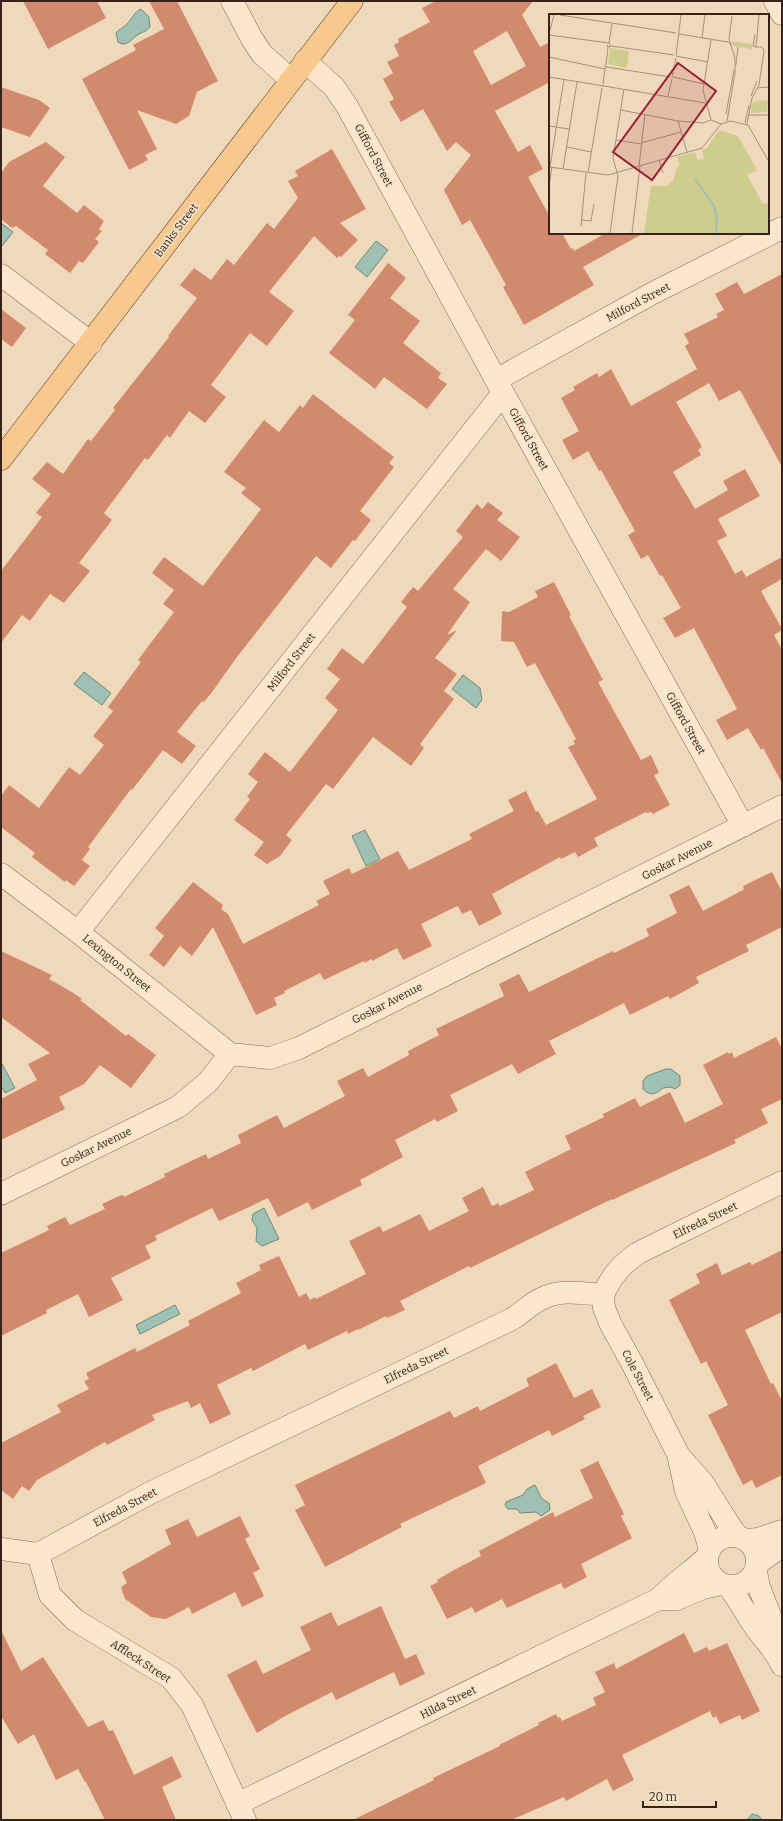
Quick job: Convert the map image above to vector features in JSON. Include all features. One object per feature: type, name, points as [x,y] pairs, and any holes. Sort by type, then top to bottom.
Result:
[{"type":"main road","name":"Banks Street","points":[[1,459],[352,1]]},
{"type":"street","points":[[232,1],[252,39],[262,54],[291,80]]},
{"type":"street","points":[[776,1],[782,14]]},
{"type":"street","name":"Gifford Street","points":[[305,61],[334,87],[348,106],[500,386],[743,826]]},
{"type":"street","name":"Milford Street","points":[[78,932],[500,386],[653,293],[782,228]]},
{"type":"street","points":[[1,274],[90,343]]},
{"type":"street","name":"Goskar Avenue","points":[[1,1194],[178,1107],[208,1082],[230,1054],[270,1058],[299,1048],[782,806]]},
{"type":"street","name":"Lexington Street","points":[[1,874],[78,932],[230,1054]]},
{"type":"street","name":"Elfreda Street","points":[[38,1554],[150,1493],[512,1319],[540,1299],[562,1292],[603,1295],[611,1278],[620,1266],[638,1253],[782,1182]]},
{"type":"street","name":"Cole Street","points":[[603,1295],[604,1308],[611,1325],[632,1361],[678,1454],[686,1491],[705,1532],[709,1554]]},
{"type":"street","name":"Cole Street","points":[[678,1454],[703,1483],[730,1526],[742,1538]]},
{"type":"street","points":[[778,1657],[757,1631],[737,1597],[710,1572],[709,1554],[721,1539],[730,1536],[758,1539],[782,1531]]},
{"type":"street","points":[[742,1538],[753,1546],[757,1554],[759,1587],[773,1622],[778,1657]]},
{"type":"street","points":[[724,1585],[744,1584],[757,1567],[782,1546]]},
{"type":"street","points":[[1,1549],[38,1554]]},
{"type":"street","name":"Affleck Street","points":[[38,1554],[50,1595],[75,1620],[171,1678],[192,1706],[241,1812]]},
{"type":"street","name":"Hilda Street","points":[[241,1812],[659,1600],[670,1587],[695,1569],[709,1554]]},
{"type":"street","name":"Hilda Street","points":[[659,1600],[678,1599],[703,1588],[724,1585]]},
{"type":"shaded area","points":[[141,9],[149,17],[150,27],[128,43],[122,44],[118,42],[116,33],[118,30],[127,24]]},
{"type":"shaded area","points":[[1,223],[13,232],[2,246],[1,245]]},
{"type":"shaded area","points":[[376,241],[388,250],[367,277],[355,267]]},
{"type":"shaded area","points":[[84,672],[111,693],[102,705],[74,684]]},
{"type":"shaded area","points":[[463,675],[480,688],[482,700],[476,708],[452,689]]},
{"type":"shaded area","points":[[365,830],[380,859],[366,866],[352,836]]},
{"type":"shaded area","points":[[1,1062],[15,1088],[5,1093],[1,1086]]},
{"type":"shaded area","points":[[666,1069],[671,1069],[680,1076],[680,1085],[675,1089],[671,1087],[663,1088],[653,1094],[646,1092],[643,1089],[643,1081],[647,1076]]},
{"type":"shaded area","points":[[264,1208],[279,1239],[262,1246],[256,1241],[257,1228],[252,1220],[253,1214]]},
{"type":"shaded area","points":[[175,1305],[180,1314],[140,1334],[136,1325]]},
{"type":"shaded area","points":[[535,1485],[542,1499],[549,1503],[550,1510],[541,1516],[536,1512],[520,1513],[517,1509],[508,1509],[505,1505],[506,1502],[523,1495],[527,1489]]},
{"type":"shaded area","points":[[752,1814],[759,1816],[762,1820],[747,1820]]},
{"type":"building","points":[[23,1],[97,1],[106,18],[48,49]]},
{"type":"building","points":[[149,1],[177,1],[218,81],[197,92],[189,116],[176,124],[137,110],[157,149],[145,155],[148,160],[129,170],[82,79],[136,50],[133,45],[164,29]]},
{"type":"building","points":[[436,1],[533,1],[522,15],[540,47],[549,42],[549,83],[495,111],[518,152],[530,145],[543,169],[528,177],[549,215],[549,234],[563,234],[571,249],[573,248],[574,251],[604,234],[642,234],[583,267],[594,285],[524,325],[503,287],[506,285],[470,220],[462,225],[444,190],[471,155],[456,142],[447,151],[423,109],[401,122],[389,102],[394,99],[383,79],[393,73],[387,62],[399,56],[394,45],[399,42],[398,39],[430,22],[422,8]],"holes":[[[507,31],[526,66],[491,85],[473,51]]]},
{"type":"building","points":[[1,87],[39,100],[50,108],[30,137],[1,127]]},
{"type":"building","points":[[46,142],[65,157],[43,186],[77,213],[84,205],[104,221],[99,229],[102,231],[95,239],[99,242],[83,263],[79,261],[70,273],[45,254],[48,250],[16,226],[12,228],[1,219],[1,173],[9,162]]},
{"type":"building","points":[[332,149],[366,209],[340,223],[358,240],[341,257],[339,256],[337,258],[314,236],[269,292],[294,311],[267,346],[250,333],[211,385],[226,397],[205,423],[189,411],[170,438],[167,435],[148,460],[145,458],[104,513],[112,520],[79,563],[90,571],[64,603],[50,594],[30,621],[22,615],[1,643],[1,571],[42,517],[36,513],[51,494],[32,479],[47,462],[63,474],[88,439],[91,441],[115,410],[113,408],[169,337],[168,336],[197,298],[180,285],[194,268],[211,280],[227,259],[234,265],[267,223],[274,229],[298,198],[288,181],[298,176],[295,171]]},
{"type":"building","points":[[388,263],[406,278],[390,298],[420,321],[403,343],[441,373],[438,378],[447,384],[427,409],[384,377],[375,389],[329,353],[355,320],[348,315]]},
{"type":"building","points":[[782,274],[782,467],[740,390],[719,401],[709,383],[676,402],[702,447],[698,450],[701,455],[673,472],[695,509],[728,490],[723,481],[745,469],[760,496],[718,519],[727,536],[717,541],[735,574],[742,570],[746,577],[782,557],[782,579],[761,591],[782,629],[774,635],[782,650],[782,783],[763,748],[761,750],[748,728],[727,740],[716,720],[737,709],[694,628],[675,638],[663,618],[681,608],[662,575],[660,576],[648,555],[641,559],[628,535],[635,531],[601,470],[599,471],[588,451],[573,460],[562,440],[579,431],[561,398],[575,390],[573,387],[597,373],[599,377],[611,369],[631,406],[697,369],[685,346],[689,343],[684,334],[718,317],[716,314],[724,310],[715,294],[737,282],[744,294]]},
{"type":"building","points":[[1,309],[26,328],[12,347],[1,339]]},
{"type":"building","points":[[313,394],[394,457],[389,463],[394,467],[360,511],[371,520],[331,568],[316,556],[237,657],[212,692],[204,702],[202,701],[177,732],[196,746],[182,764],[163,750],[132,790],[131,789],[88,847],[90,849],[82,860],[90,866],[74,886],[66,880],[65,882],[32,857],[35,853],[1,827],[1,796],[9,785],[39,808],[69,767],[80,775],[104,745],[93,736],[113,711],[108,707],[141,662],[138,660],[174,612],[163,604],[174,590],[152,573],[164,557],[203,586],[261,509],[241,493],[246,488],[224,472],[264,420],[279,432],[300,405],[303,408]]},
{"type":"building","points":[[488,502],[503,513],[497,520],[520,537],[501,561],[486,549],[453,589],[470,602],[447,635],[457,630],[435,658],[457,674],[444,691],[454,699],[420,744],[424,748],[411,766],[373,737],[333,789],[326,784],[286,835],[292,840],[280,856],[267,864],[254,855],[264,842],[234,820],[250,799],[247,797],[258,782],[248,774],[265,752],[290,772],[338,710],[325,698],[340,679],[327,669],[342,648],[363,664],[407,607],[401,602],[413,587],[418,591],[463,537],[456,531],[477,504],[482,509]]},
{"type":"building","points":[[554,582],[571,615],[569,616],[603,680],[598,682],[641,760],[651,755],[659,773],[654,775],[670,805],[653,814],[651,812],[646,812],[594,838],[598,846],[578,857],[575,852],[561,859],[560,857],[492,894],[502,914],[479,926],[471,910],[462,914],[458,906],[455,907],[421,924],[432,946],[403,960],[397,948],[372,961],[371,959],[365,963],[364,961],[324,980],[320,973],[284,991],[285,993],[274,998],[277,1005],[256,1015],[213,927],[192,956],[180,946],[164,967],[149,955],[164,936],[155,928],[193,882],[223,905],[221,909],[228,914],[243,944],[319,905],[316,901],[330,894],[323,881],[349,868],[352,874],[398,851],[409,870],[472,839],[469,834],[514,811],[508,800],[526,791],[536,812],[538,811],[546,825],[597,799],[568,747],[575,744],[573,741],[576,739],[535,663],[527,667],[514,642],[501,641],[502,611],[509,612],[538,597],[535,591]]},
{"type":"building","points":[[772,872],[782,892],[782,927],[746,945],[749,951],[696,977],[699,983],[670,999],[668,996],[630,1015],[624,1003],[549,1041],[556,1054],[518,1074],[512,1064],[450,1095],[458,1111],[437,1122],[435,1119],[395,1140],[403,1157],[360,1180],[362,1185],[312,1210],[308,1202],[278,1217],[268,1198],[219,1221],[212,1208],[155,1236],[157,1240],[145,1246],[151,1258],[111,1278],[123,1300],[89,1317],[78,1294],[46,1310],[47,1313],[1,1336],[1,1253],[49,1230],[47,1226],[65,1217],[70,1225],[105,1209],[102,1204],[119,1196],[123,1195],[124,1197],[165,1177],[164,1174],[206,1154],[208,1159],[241,1143],[238,1135],[277,1115],[284,1128],[345,1096],[337,1081],[363,1068],[368,1077],[409,1055],[408,1051],[439,1035],[436,1029],[504,996],[499,984],[519,974],[529,992],[613,951],[614,953],[649,936],[646,929],[677,913],[669,895],[689,885],[703,911],[741,891],[744,889],[743,886]]},
{"type":"building","points":[[1,951],[52,975],[49,979],[82,999],[80,1000],[126,1036],[128,1034],[156,1055],[131,1088],[100,1065],[84,1084],[59,1097],[65,1109],[1,1140],[1,1099],[37,1080],[28,1064],[50,1053],[1,1017]]},
{"type":"building","points":[[776,1037],[782,1049],[782,1099],[761,1109],[768,1123],[734,1140],[736,1143],[612,1199],[470,1268],[469,1266],[400,1301],[405,1310],[387,1318],[386,1316],[348,1334],[347,1331],[308,1350],[305,1344],[253,1371],[251,1368],[217,1385],[231,1414],[210,1424],[200,1403],[191,1408],[188,1401],[152,1415],[155,1420],[107,1445],[105,1442],[37,1480],[29,1491],[22,1486],[13,1499],[1,1490],[1,1443],[61,1412],[57,1405],[89,1389],[84,1381],[89,1379],[86,1373],[135,1348],[137,1352],[190,1325],[188,1321],[241,1293],[236,1283],[261,1270],[259,1265],[279,1256],[299,1297],[306,1293],[310,1300],[315,1297],[316,1299],[366,1274],[349,1241],[380,1226],[383,1232],[420,1214],[429,1231],[469,1211],[462,1198],[483,1187],[492,1206],[498,1203],[500,1206],[534,1190],[525,1172],[571,1149],[565,1136],[604,1117],[603,1114],[635,1098],[640,1107],[670,1092],[685,1123],[723,1104],[703,1065],[728,1052],[729,1054],[732,1052],[734,1058]]},
{"type":"building","points":[[782,1250],[782,1312],[745,1330],[771,1384],[773,1383],[782,1401],[782,1475],[756,1488],[752,1480],[743,1485],[708,1415],[728,1405],[706,1361],[701,1364],[669,1300],[700,1283],[696,1274],[717,1263],[722,1275],[750,1262],[752,1265]]},
{"type":"building","points":[[556,1363],[574,1398],[592,1389],[601,1407],[583,1416],[585,1419],[552,1436],[549,1430],[478,1466],[486,1483],[400,1524],[402,1527],[325,1567],[295,1510],[305,1505],[295,1485],[450,1411],[454,1418],[478,1406],[480,1411],[529,1386],[526,1379]]},
{"type":"building","points":[[598,1461],[624,1514],[621,1516],[632,1538],[581,1564],[587,1577],[564,1589],[561,1583],[507,1608],[502,1599],[475,1613],[472,1607],[447,1619],[430,1586],[438,1582],[437,1580],[452,1571],[481,1556],[479,1551],[553,1512],[555,1517],[593,1498],[580,1470]]},
{"type":"building","points":[[240,1516],[250,1536],[245,1539],[260,1569],[253,1573],[264,1596],[242,1607],[235,1592],[192,1614],[189,1607],[166,1619],[151,1617],[125,1599],[121,1587],[127,1583],[122,1572],[171,1544],[165,1530],[188,1519],[197,1537]]},
{"type":"building","points":[[381,1606],[405,1659],[416,1654],[425,1674],[400,1686],[394,1672],[336,1700],[332,1692],[285,1716],[257,1733],[227,1675],[256,1660],[263,1674],[311,1650],[300,1627],[331,1612],[338,1626]]},
{"type":"building","points":[[1,1630],[21,1671],[43,1657],[88,1727],[103,1720],[109,1731],[113,1730],[134,1775],[172,1756],[182,1777],[162,1787],[176,1820],[105,1820],[78,1769],[56,1780],[34,1734],[18,1744],[1,1716]]},
{"type":"building","points":[[684,1633],[694,1653],[707,1647],[709,1651],[727,1643],[760,1711],[742,1720],[740,1715],[720,1724],[716,1716],[713,1718],[710,1711],[622,1755],[634,1780],[613,1791],[607,1779],[566,1801],[564,1797],[511,1820],[353,1820],[434,1780],[433,1778],[500,1746],[499,1745],[539,1725],[538,1723],[556,1714],[562,1721],[596,1705],[593,1698],[605,1692],[595,1672],[614,1663],[616,1669]]}]
